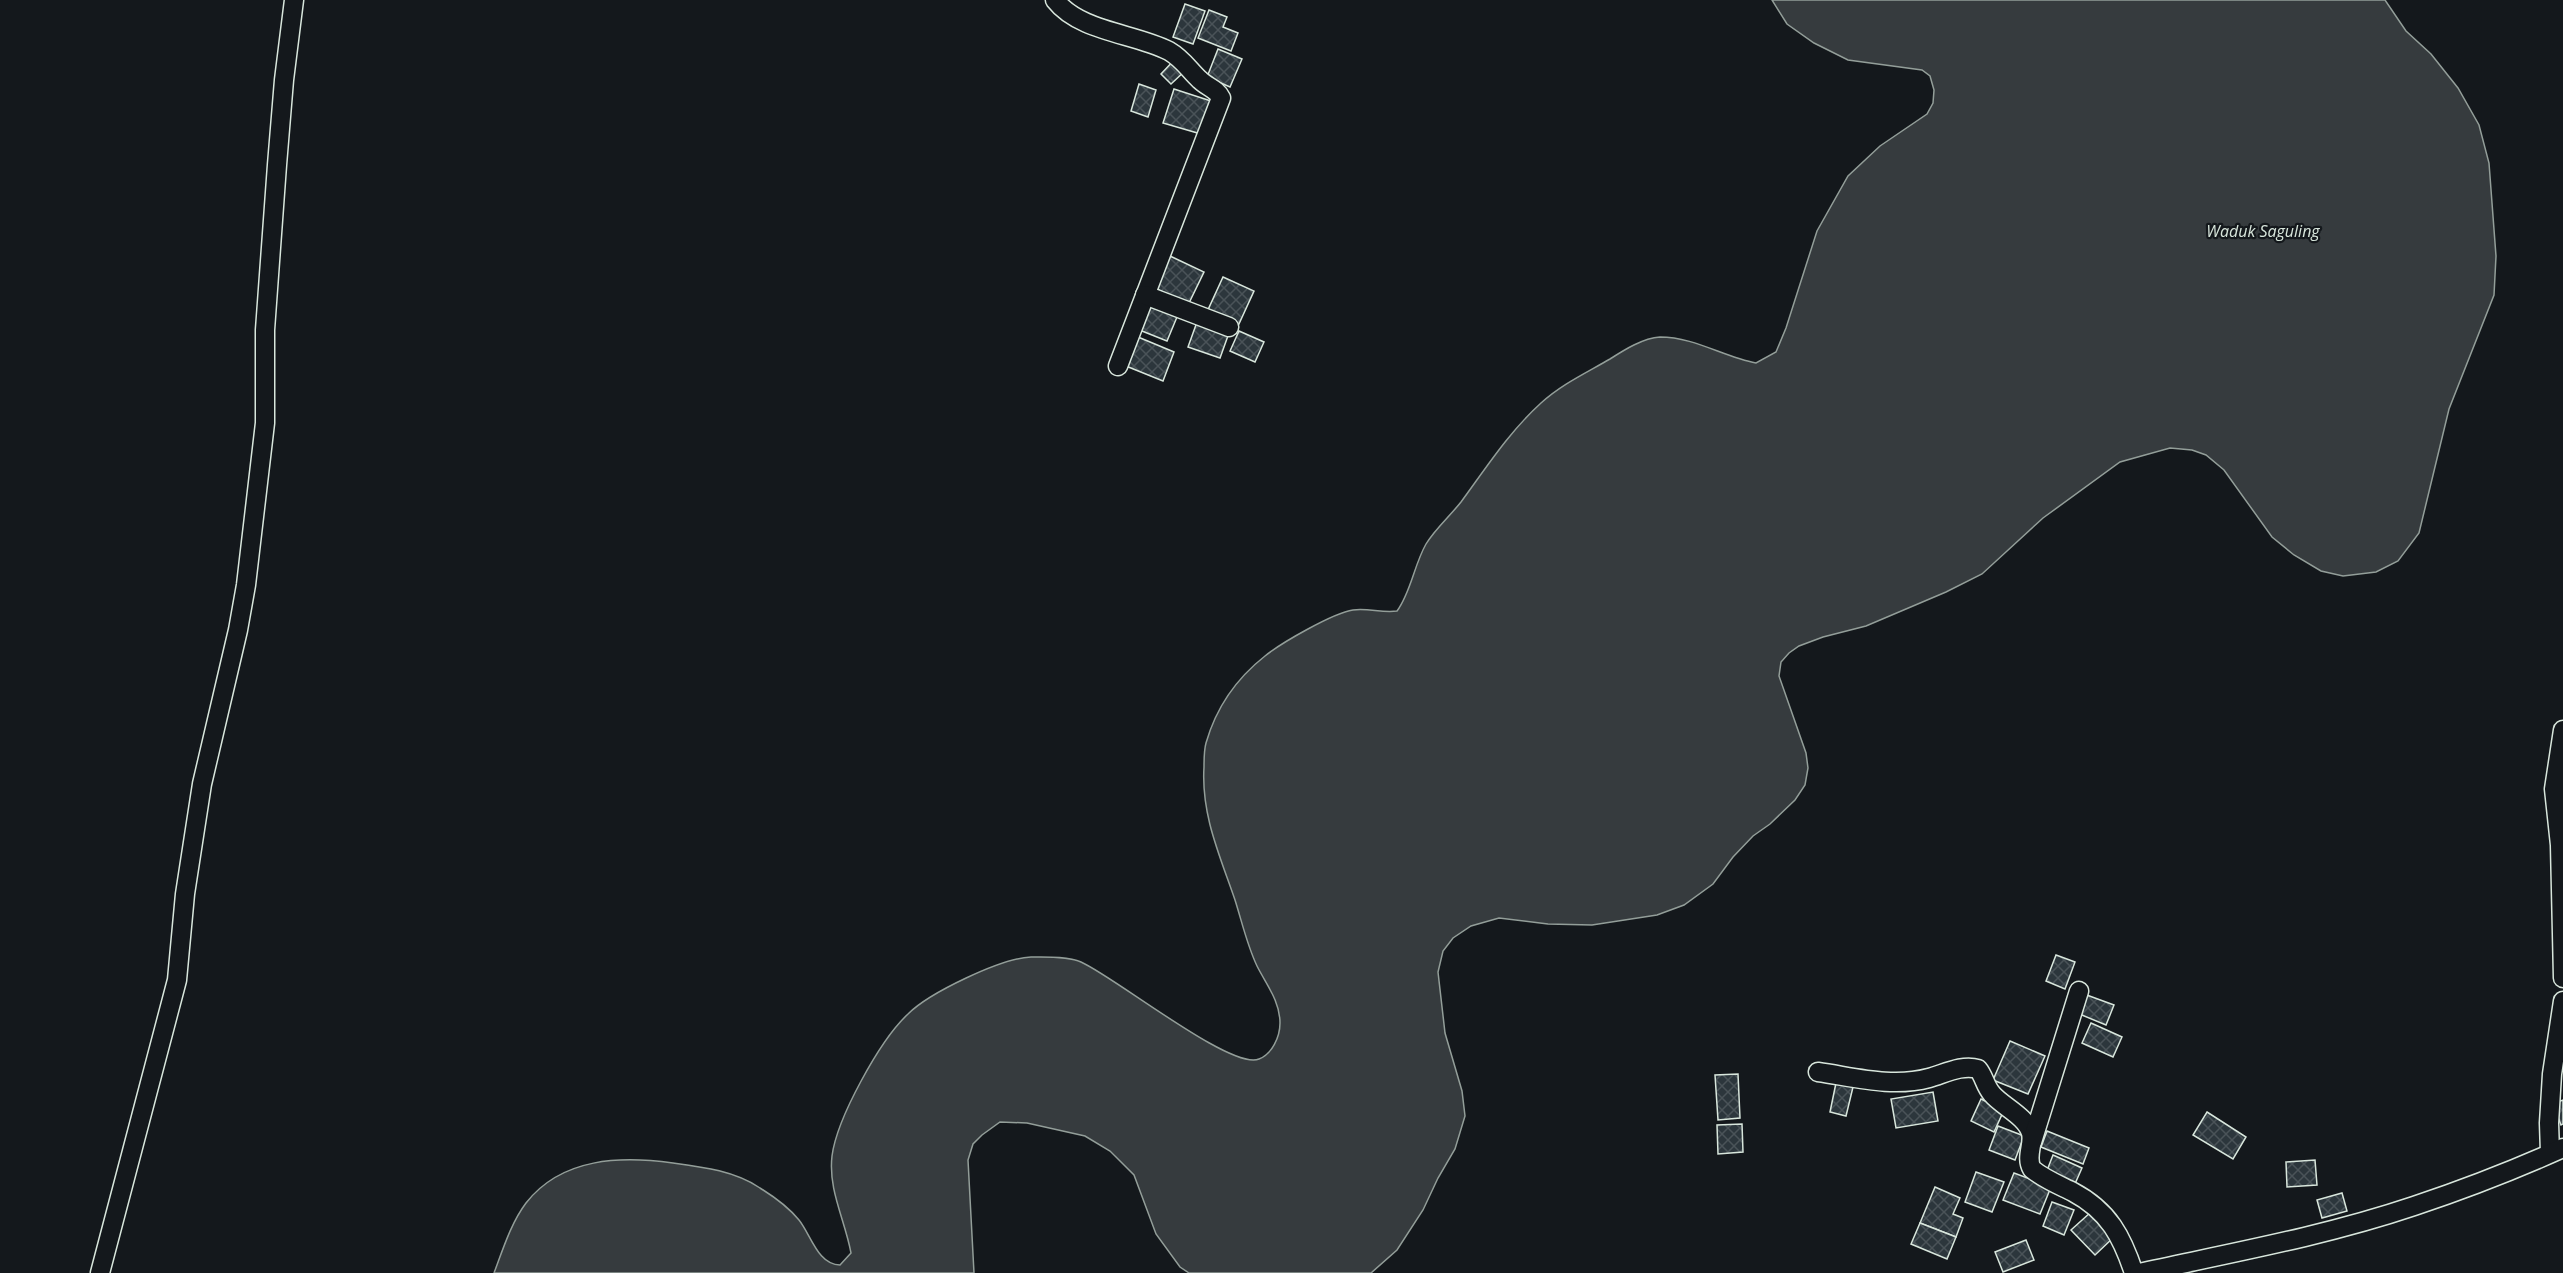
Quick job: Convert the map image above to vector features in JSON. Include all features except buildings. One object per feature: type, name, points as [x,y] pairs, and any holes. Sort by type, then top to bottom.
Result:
[{"type":"street","points":[[100,1273],[177,980],[185,894],[202,784],[238,630],[246,585],[265,423],[265,330],[284,80],[294,0]]},
{"type":"street","points":[[1055,0],[1077,19],[1141,39],[1169,51],[1184,61],[1198,79],[1219,93],[1221,98],[1118,366]]},
{"type":"street","points":[[1145,295],[1229,327]]},
{"type":"street","points":[[2563,730],[2554,789],[2560,844],[2563,978]]},
{"type":"street","points":[[2079,991],[2031,1144],[2029,1163],[2032,1169],[2088,1202],[2112,1224],[2121,1236],[2134,1273]]},
{"type":"street","points":[[2139,1273],[2338,1228],[2412,1207],[2494,1178],[2557,1150],[2549,1123],[2552,1074],[2563,1001]]},
{"type":"street","points":[[1818,1072],[1896,1083],[1927,1078],[1958,1069],[1976,1068],[1981,1072],[1993,1095],[2029,1129],[2031,1144]]},
{"type":"water","name":"Waduk Saguling","points":[[1772,0],[2385,0],[2406,31],[2431,54],[2458,88],[2479,125],[2489,163],[2496,256],[2494,295],[2449,409],[2419,533],[2398,561],[2376,572],[2343,576],[2321,571],[2294,555],[2272,537],[2224,470],[2206,455],[2192,450],[2170,448],[2120,462],[2043,518],[1982,574],[1866,626],[1799,646],[1781,662],[1779,676],[1806,753],[1808,768],[1805,785],[1795,800],[1770,824],[1753,836],[1733,857],[1713,884],[1684,905],[1657,915],[1592,925],[1548,924],[1499,918],[1471,926],[1453,938],[1443,951],[1438,972],[1445,1033],[1462,1091],[1465,1116],[1455,1149],[1423,1210],[1397,1250],[1371,1273],[1189,1273],[1180,1267],[1156,1234],[1134,1175],[1110,1151],[1085,1136],[1027,1123],[1000,1122],[973,1144],[968,1160],[974,1273],[494,1273],[516,1219],[526,1203],[541,1188],[557,1176],[575,1168],[613,1160],[673,1163],[707,1168],[740,1177],[791,1211],[821,1255],[832,1264],[840,1265],[851,1253],[832,1181],[832,1156],[842,1121],[861,1080],[885,1042],[908,1014],[948,987],[1002,963],[1031,957],[1076,960],[1097,971],[1200,1038],[1225,1051],[1245,1059],[1264,1057],[1279,1034],[1278,1007],[1250,950],[1209,819],[1205,802],[1204,758],[1210,730],[1237,684],[1273,650],[1321,622],[1344,612],[1353,610],[1397,611],[1430,538],[1461,502],[1519,426],[1541,403],[1566,384],[1627,348],[1660,337],[1685,340],[1756,363],[1776,352],[1817,231],[1848,176],[1880,146],[1927,114],[1933,103],[1934,90],[1930,76],[1922,70],[1848,60],[1814,43],[1787,24]]}]
